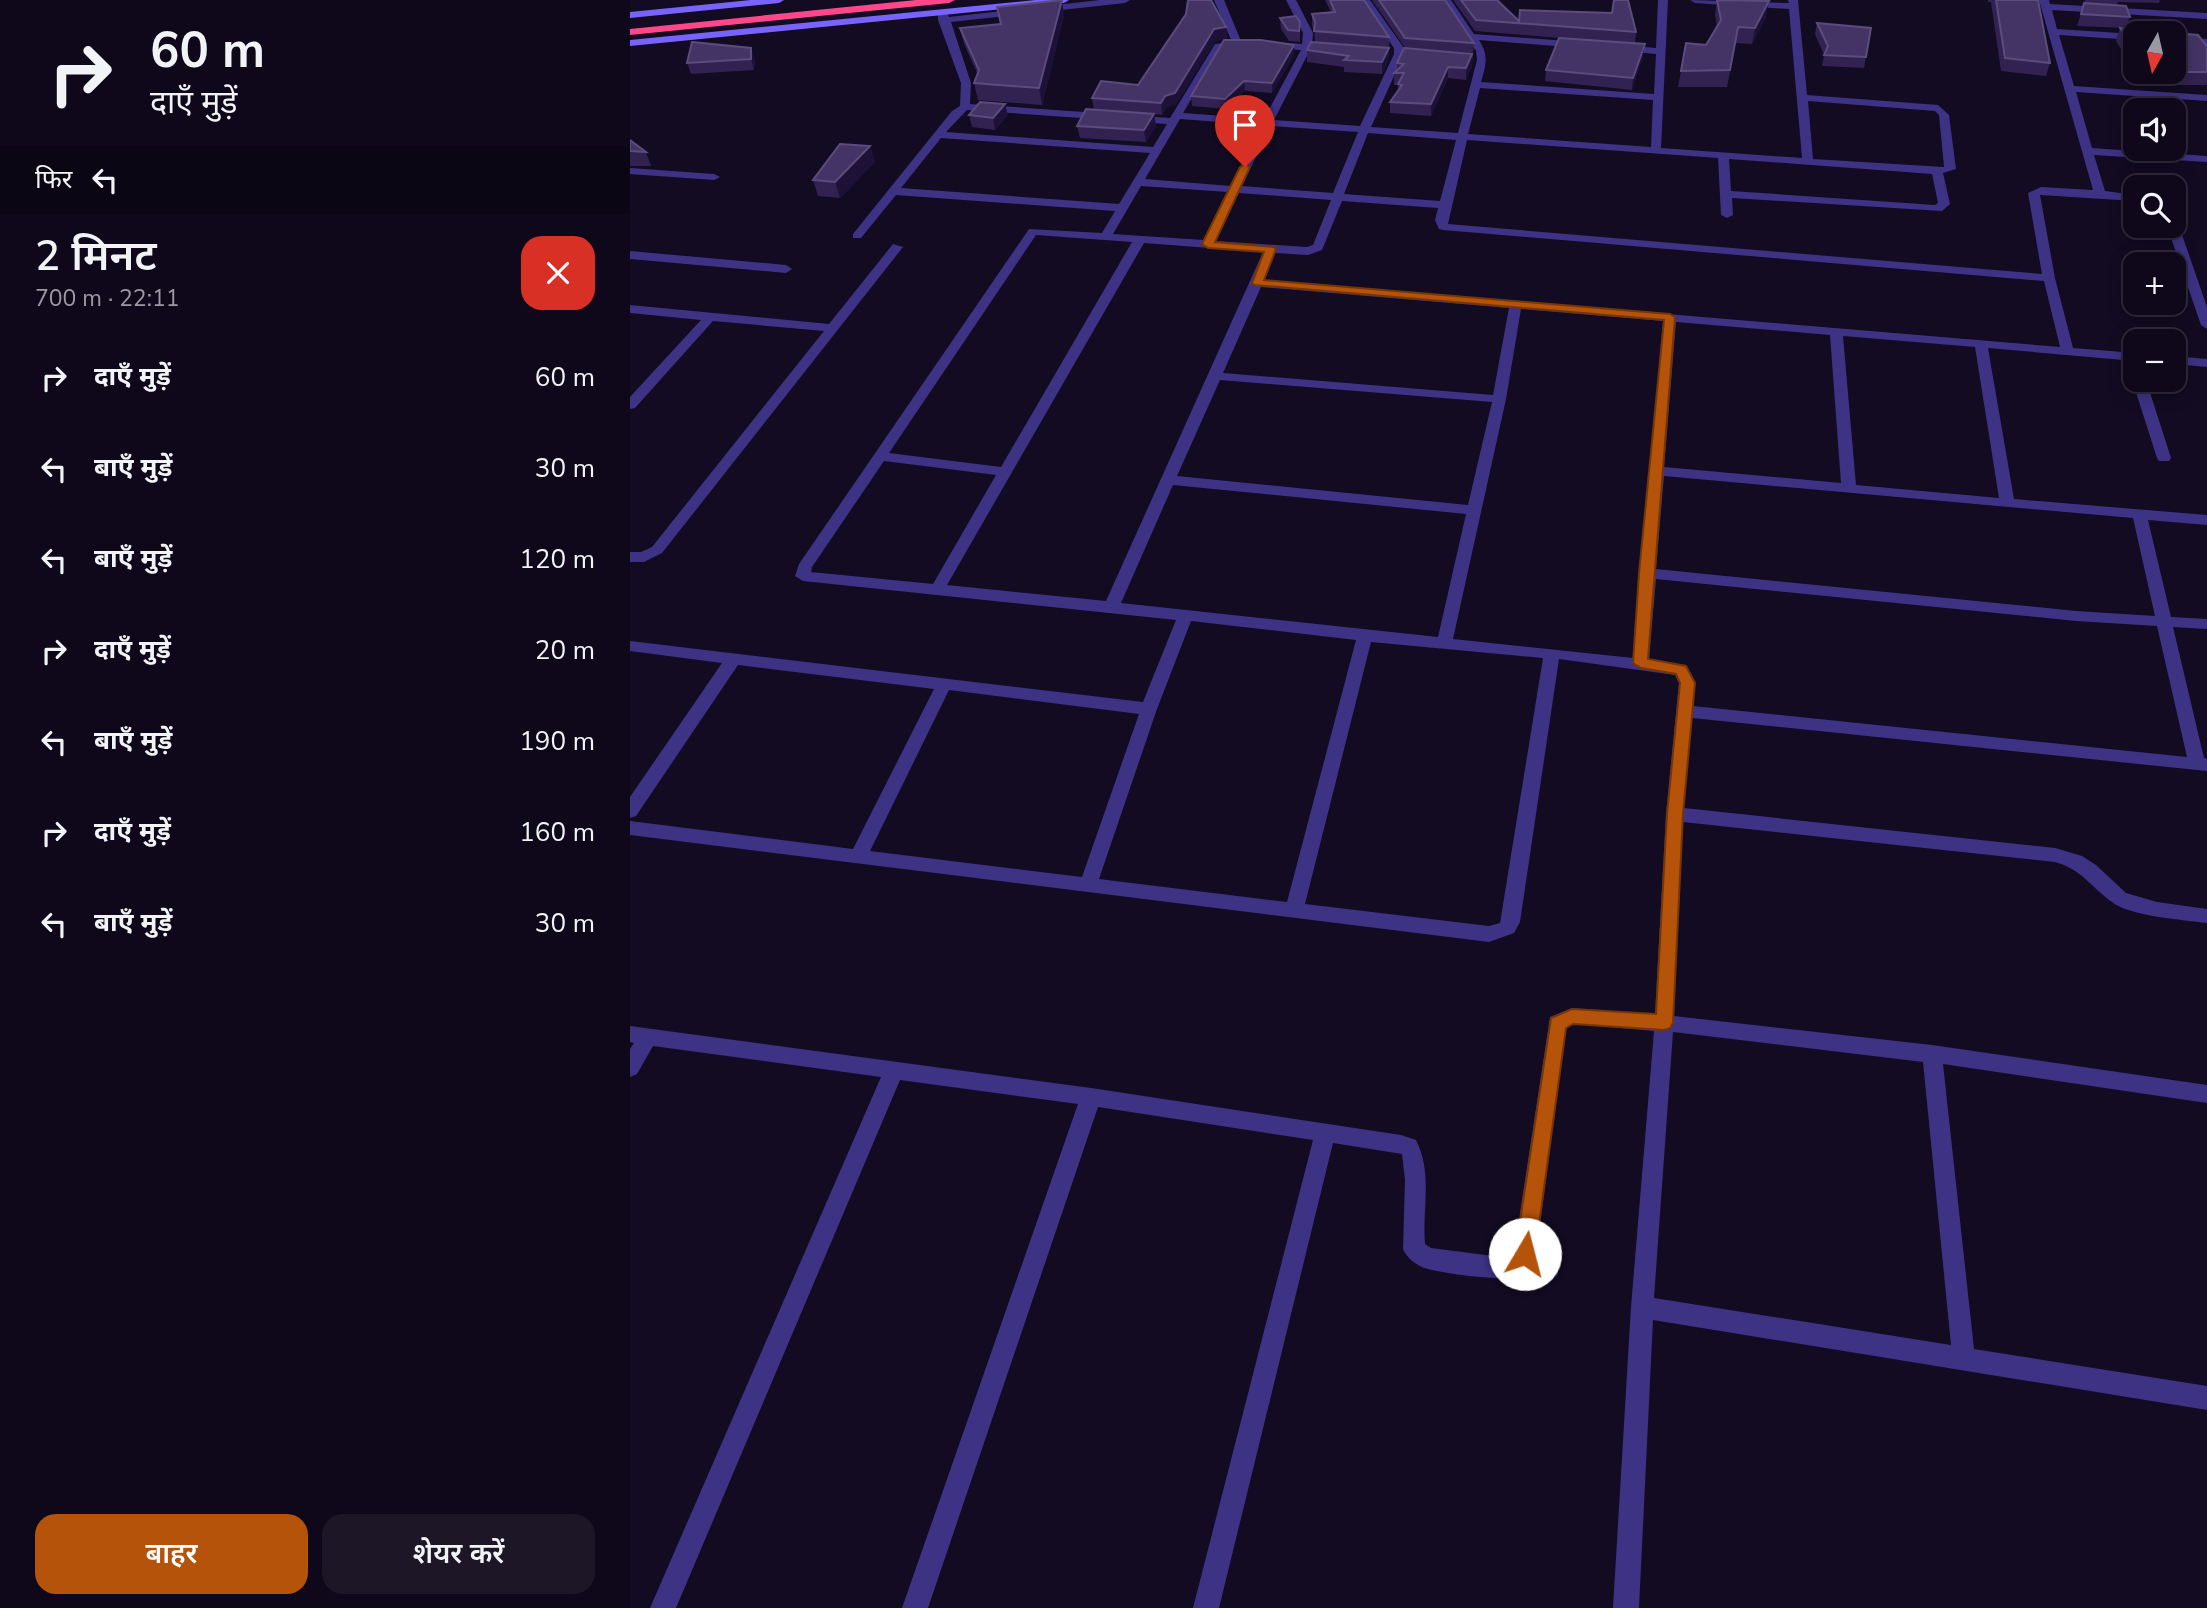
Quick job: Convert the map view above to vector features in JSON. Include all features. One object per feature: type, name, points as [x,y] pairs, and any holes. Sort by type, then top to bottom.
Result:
[{"type":"highway","points":[[630,21],[847,0]]},
{"type":"highway","points":[[630,32],[949,0]]},
{"type":"main road","points":[[630,15],[779,0]]},
{"type":"main road","points":[[630,43],[943,16],[1064,0]]},
{"type":"street","points":[[965,107],[966,83],[943,16],[1125,0]]},
{"type":"street","points":[[1219,0],[1237,43]]},
{"type":"street","points":[[1208,244],[1307,47],[1308,33],[1291,0]]},
{"type":"street","points":[[1365,0],[1399,48],[1400,54],[1364,130],[1318,247],[1308,251],[1039,230],[1031,233],[802,573],[810,578],[1111,607],[1365,636],[1445,641],[1681,670],[1688,683],[1675,814],[1664,1023],[1642,1307],[1626,1608]]},
{"type":"street","points":[[1446,0],[1472,37],[1482,60],[1440,224],[1448,229],[2049,278]]},
{"type":"street","points":[[1656,150],[1664,0]]},
{"type":"street","points":[[1695,0],[1794,3],[1808,161]]},
{"type":"street","points":[[2100,194],[2045,3],[2207,16]]},
{"type":"street","points":[[2054,32],[2123,36]]},
{"type":"street","points":[[1472,37],[1593,46]]},
{"type":"street","points":[[2186,41],[2207,42]]},
{"type":"street","points":[[1106,236],[1218,46],[1237,43],[1347,50]]},
{"type":"street","points":[[1606,47],[1660,51]]},
{"type":"street","points":[[1468,59],[1482,60]]},
{"type":"street","points":[[1476,85],[1658,97]]},
{"type":"street","points":[[2070,89],[2207,98]]},
{"type":"street","points":[[857,236],[938,135],[965,107],[1267,123],[1937,171],[1950,168],[1944,115],[1938,108],[1803,97]]},
{"type":"street","points":[[938,135],[1156,150]]},
{"type":"street","points":[[2088,150],[2207,159]]},
{"type":"street","points":[[1723,155],[1727,215]]},
{"type":"street","points":[[630,171],[715,177]]},
{"type":"street","points":[[1726,194],[1938,209],[1944,204],[1937,171]]},
{"type":"street","points":[[1137,182],[1445,205]]},
{"type":"street","points":[[2067,351],[2049,278],[2034,193],[2041,190],[2123,197]]},
{"type":"street","points":[[894,191],[1122,208]]},
{"type":"street","points":[[2177,238],[2207,325]]},
{"type":"street","points":[[937,590],[1140,239]]},
{"type":"street","points":[[630,557],[644,556],[657,550],[897,247]]},
{"type":"street","points":[[1111,607],[1258,283],[1270,249]]},
{"type":"street","points":[[630,255],[786,269]]},
{"type":"street","points":[[1258,283],[1981,343],[2123,358]]},
{"type":"street","points":[[1445,641],[1499,399],[1516,304]]},
{"type":"street","points":[[630,309],[833,328]]},
{"type":"street","points":[[630,405],[710,317]]},
{"type":"street","points":[[1641,663],[1646,573],[1670,317]]},
{"type":"street","points":[[1836,331],[1849,489]]},
{"type":"street","points":[[1981,343],[2007,503]]},
{"type":"street","points":[[2186,361],[2207,363]]},
{"type":"street","points":[[1214,376],[1499,399]]},
{"type":"street","points":[[2143,392],[2164,458]]},
{"type":"street","points":[[880,456],[1005,472]]},
{"type":"street","points":[[1657,471],[2207,520]]},
{"type":"street","points":[[1169,480],[1475,510]]},
{"type":"street","points":[[1685,711],[2202,764],[2139,514]]},
{"type":"street","points":[[1646,573],[2076,616],[2207,624]]},
{"type":"street","points":[[1088,886],[1149,709],[1185,616]]},
{"type":"street","points":[[1294,910],[1365,636]]},
{"type":"street","points":[[630,646],[1149,709]]},
{"type":"street","points":[[630,828],[1489,934],[1507,928],[1511,922],[1552,653]]},
{"type":"street","points":[[630,811],[734,658]]},
{"type":"street","points":[[858,857],[945,684]]},
{"type":"street","points":[[1675,814],[2056,855],[2076,860],[2120,899],[2157,909],[2207,916]]},
{"type":"street","points":[[630,1068],[639,1035],[1091,1097],[1401,1144],[1413,1152],[1412,1235],[1414,1249],[1419,1255],[1517,1268],[1525,1254],[1557,1023],[1572,1016],[1664,1023],[1932,1054],[2207,1094]]},
{"type":"street","points":[[1932,1054],[1964,1359]]},
{"type":"street","points":[[663,1608],[894,1070]]},
{"type":"street","points":[[915,1608],[1091,1097]]},
{"type":"street","points":[[1206,1608],[1325,1132]]},
{"type":"street","points":[[1642,1307],[2207,1398]]},
{"type":"building","points":[[1062,0],[1039,88],[974,83],[979,70],[960,28],[1001,24],[997,7]]},
{"type":"building","points":[[1188,0],[1211,0],[1226,27],[1214,29],[1175,93],[1165,96],[1161,103],[1092,98],[1101,81],[1138,85],[1186,14]]},
{"type":"building","points":[[1330,0],[1364,0],[1389,37],[1314,31],[1312,14],[1335,12]]},
{"type":"building","points":[[1379,0],[1445,0],[1474,43],[1405,38]]},
{"type":"building","points":[[1461,0],[1497,0],[1519,21],[1520,10],[1612,13],[1614,0],[1628,0],[1636,32],[1476,20]]},
{"type":"building","points":[[1717,0],[1769,1],[1755,28],[1738,27],[1730,70],[1681,71],[1686,43],[1706,45],[1721,20]]},
{"type":"building","points":[[1996,0],[2038,0],[2050,63],[2005,58]]},
{"type":"building","points":[[2084,3],[2126,6],[2130,17],[2081,14]]},
{"type":"building","points":[[1296,16],[1300,22],[1299,31],[1288,30],[1280,18]]},
{"type":"building","points":[[1817,23],[1871,28],[1866,57],[1824,55],[1828,46]]},
{"type":"building","points":[[2186,34],[2198,35],[2207,46],[2207,72],[2186,72]]},
{"type":"building","points":[[1559,38],[1645,44],[1633,78],[1546,70]]},
{"type":"building","points":[[1224,40],[1261,40],[1294,45],[1272,83],[1244,81],[1225,99],[1191,96]]},
{"type":"building","points":[[692,42],[751,48],[751,59],[687,63]]},
{"type":"building","points":[[1311,42],[1389,48],[1382,62],[1344,60],[1349,56],[1307,50]]},
{"type":"building","points":[[1404,48],[1472,54],[1466,68],[1448,67],[1431,104],[1390,102],[1402,85],[1398,84],[1404,73],[1394,73],[1404,64],[1397,63]]},
{"type":"building","points":[[980,102],[1005,104],[993,118],[969,115]]},
{"type":"building","points":[[1086,109],[1154,114],[1144,130],[1077,126]]},
{"type":"building","points":[[630,140],[646,152],[630,151]]},
{"type":"building","points":[[840,144],[870,146],[835,182],[813,180]]},
{"type":"route","points":[[1245,167],[1208,244],[1270,249],[1258,283],[1670,317],[1646,573],[1641,663],[1681,670],[1688,683],[1675,814],[1664,1023],[1572,1016],[1557,1023],[1525,1254]]}]
